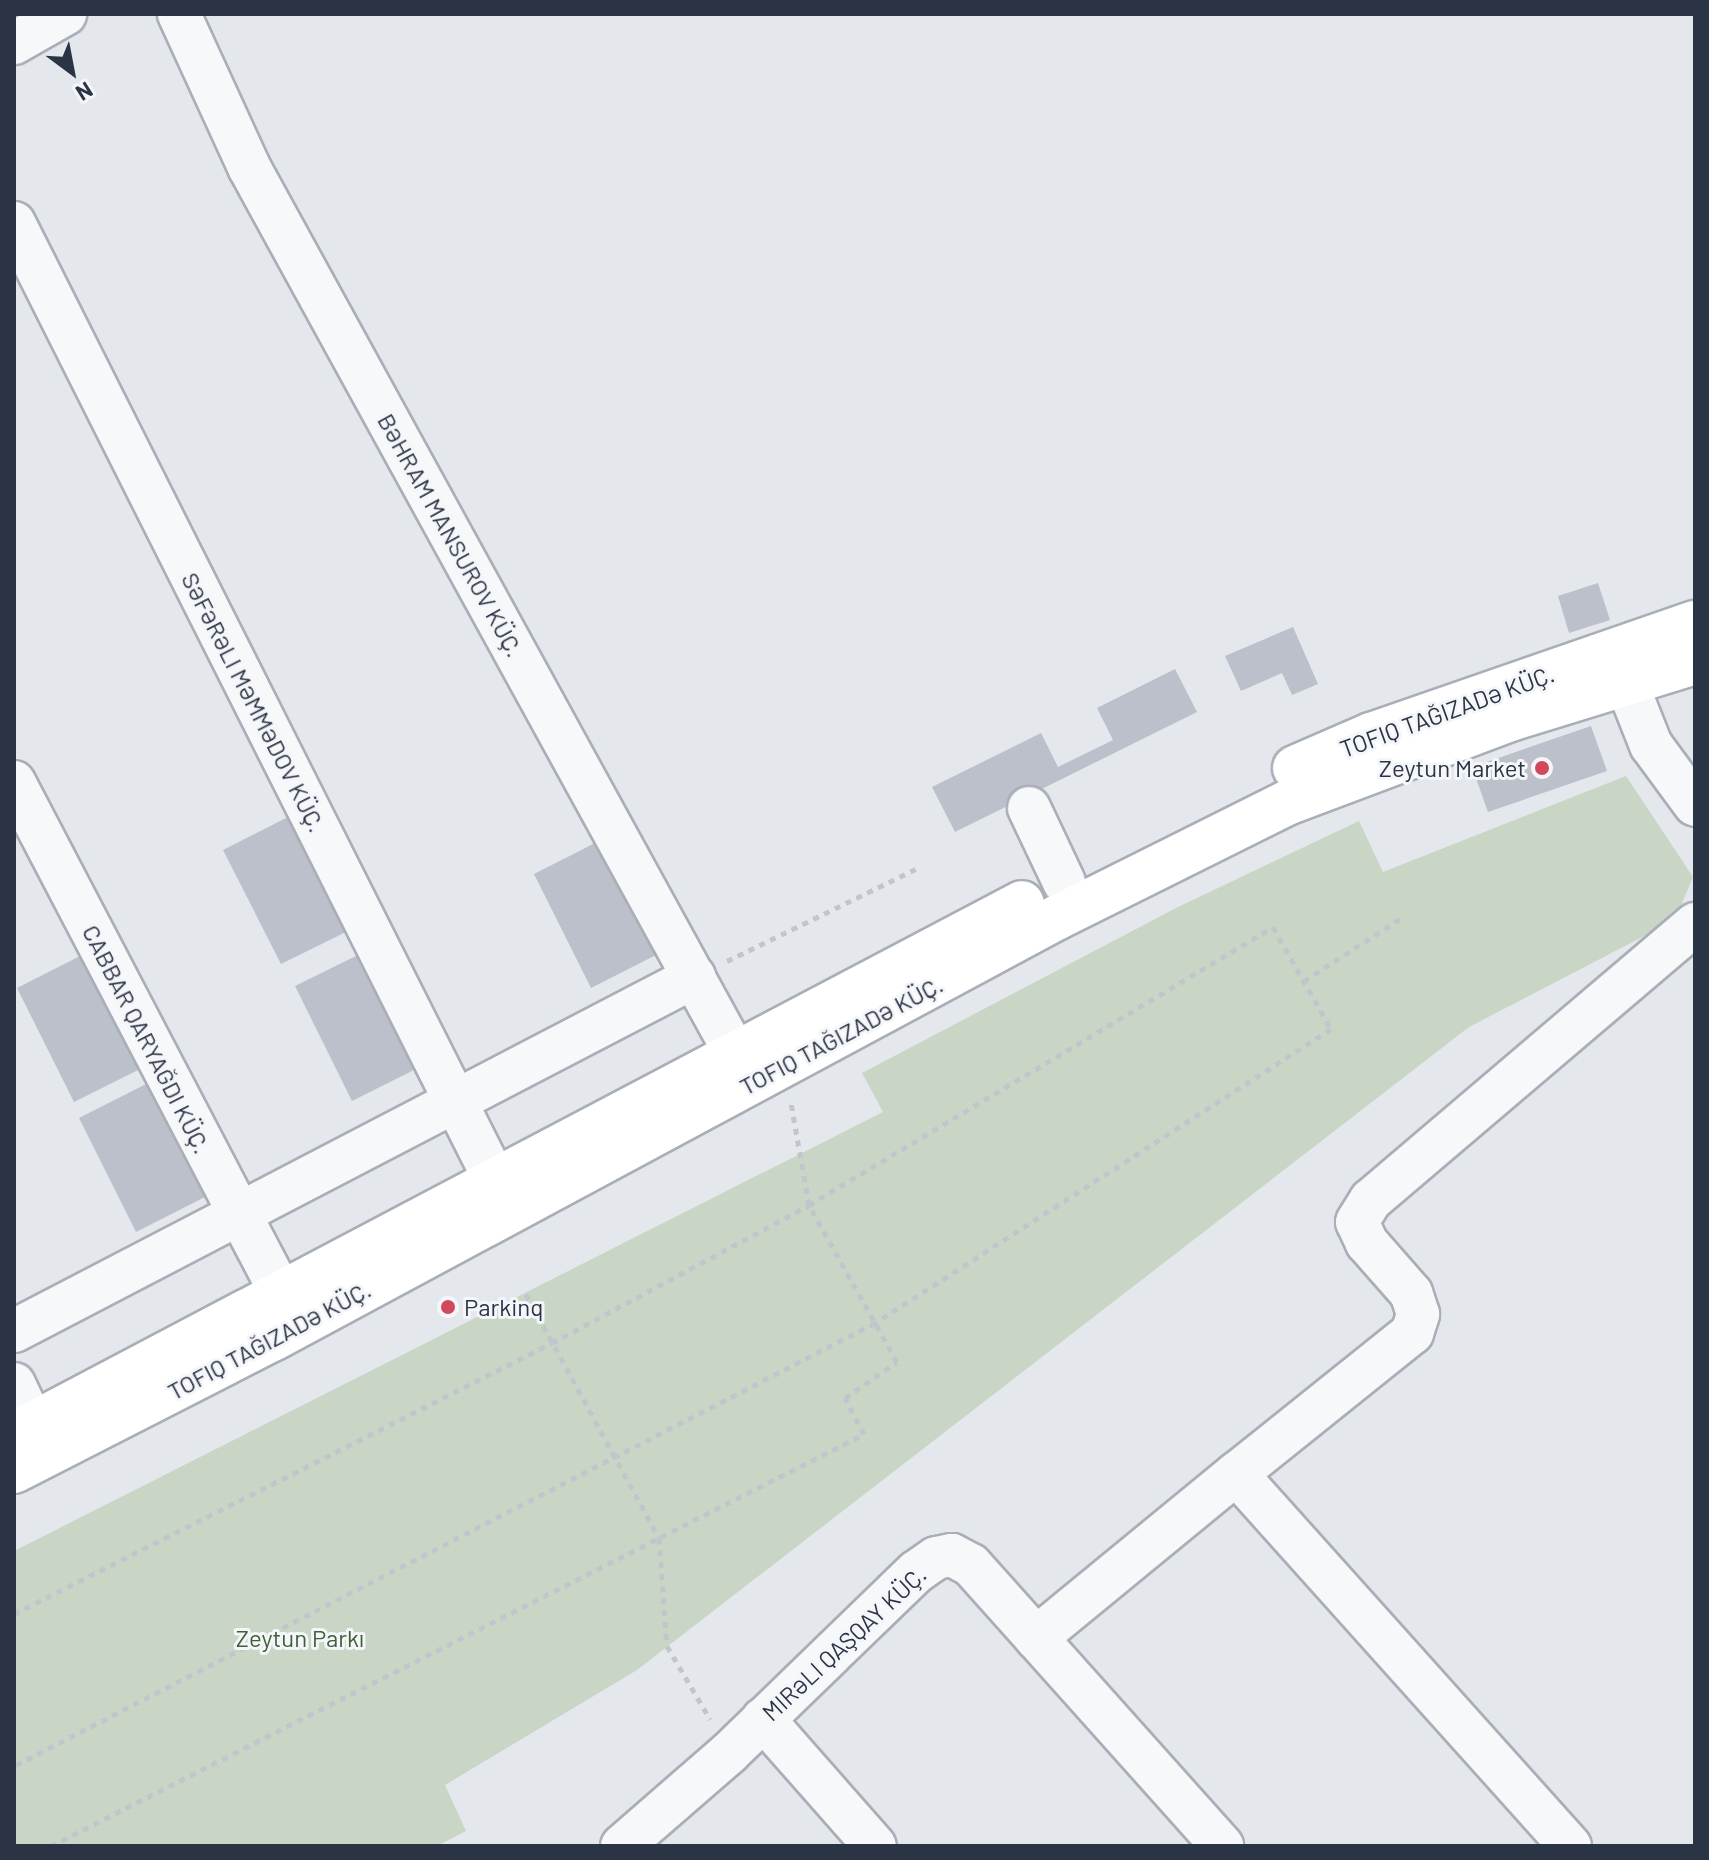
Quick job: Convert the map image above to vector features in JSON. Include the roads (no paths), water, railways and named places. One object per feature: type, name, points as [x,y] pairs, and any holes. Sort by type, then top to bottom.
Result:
[{"type":"main road","points":[[24,1429],[282,1295],[734,1051],[1186,818],[1371,735],[1695,623]]},
{"type":"main road","points":[[14,1471],[1072,910],[1287,803],[1381,764],[1695,662]]},
{"type":"street","points":[[14,43],[65,14]]},
{"type":"street","name":"BƏHRAM MANSUROV KÜÇ.","points":[[179,14],[249,167],[734,1051]]},
{"type":"street","name":"SƏFƏRƏLI MƏMMƏDOV KÜÇ.","points":[[14,223],[495,1180]]},
{"type":"street","points":[[1626,682],[1651,745],[1695,805]]},
{"type":"street","points":[[14,782],[237,1215],[282,1295]]},
{"type":"street","points":[[1029,808],[1064,882]]},
{"type":"street","points":[[1036,1638],[1412,1333],[1418,1314],[1411,1293],[1367,1243],[1357,1222],[1371,1200],[1695,924]]},
{"type":"street","points":[[14,1331],[694,977]]},
{"type":"street","points":[[14,1384],[24,1429]]},
{"type":"street","points":[[1236,1474],[1570,1846]]},
{"type":"street","name":"MIRƏLI QAŞQAY KÜÇ.","points":[[622,1846],[729,1753],[936,1558],[952,1555],[971,1565],[1222,1846]]},
{"type":"street","points":[[763,1719],[875,1846]]},
{"type":"place","name":"Zeytun Market","points":[[1542,768]]},
{"type":"place","name":"Parkinq","points":[[448,1307]]},
{"type":"park label","name":"Zeytun Parkı","points":[[300,1638]]}]
